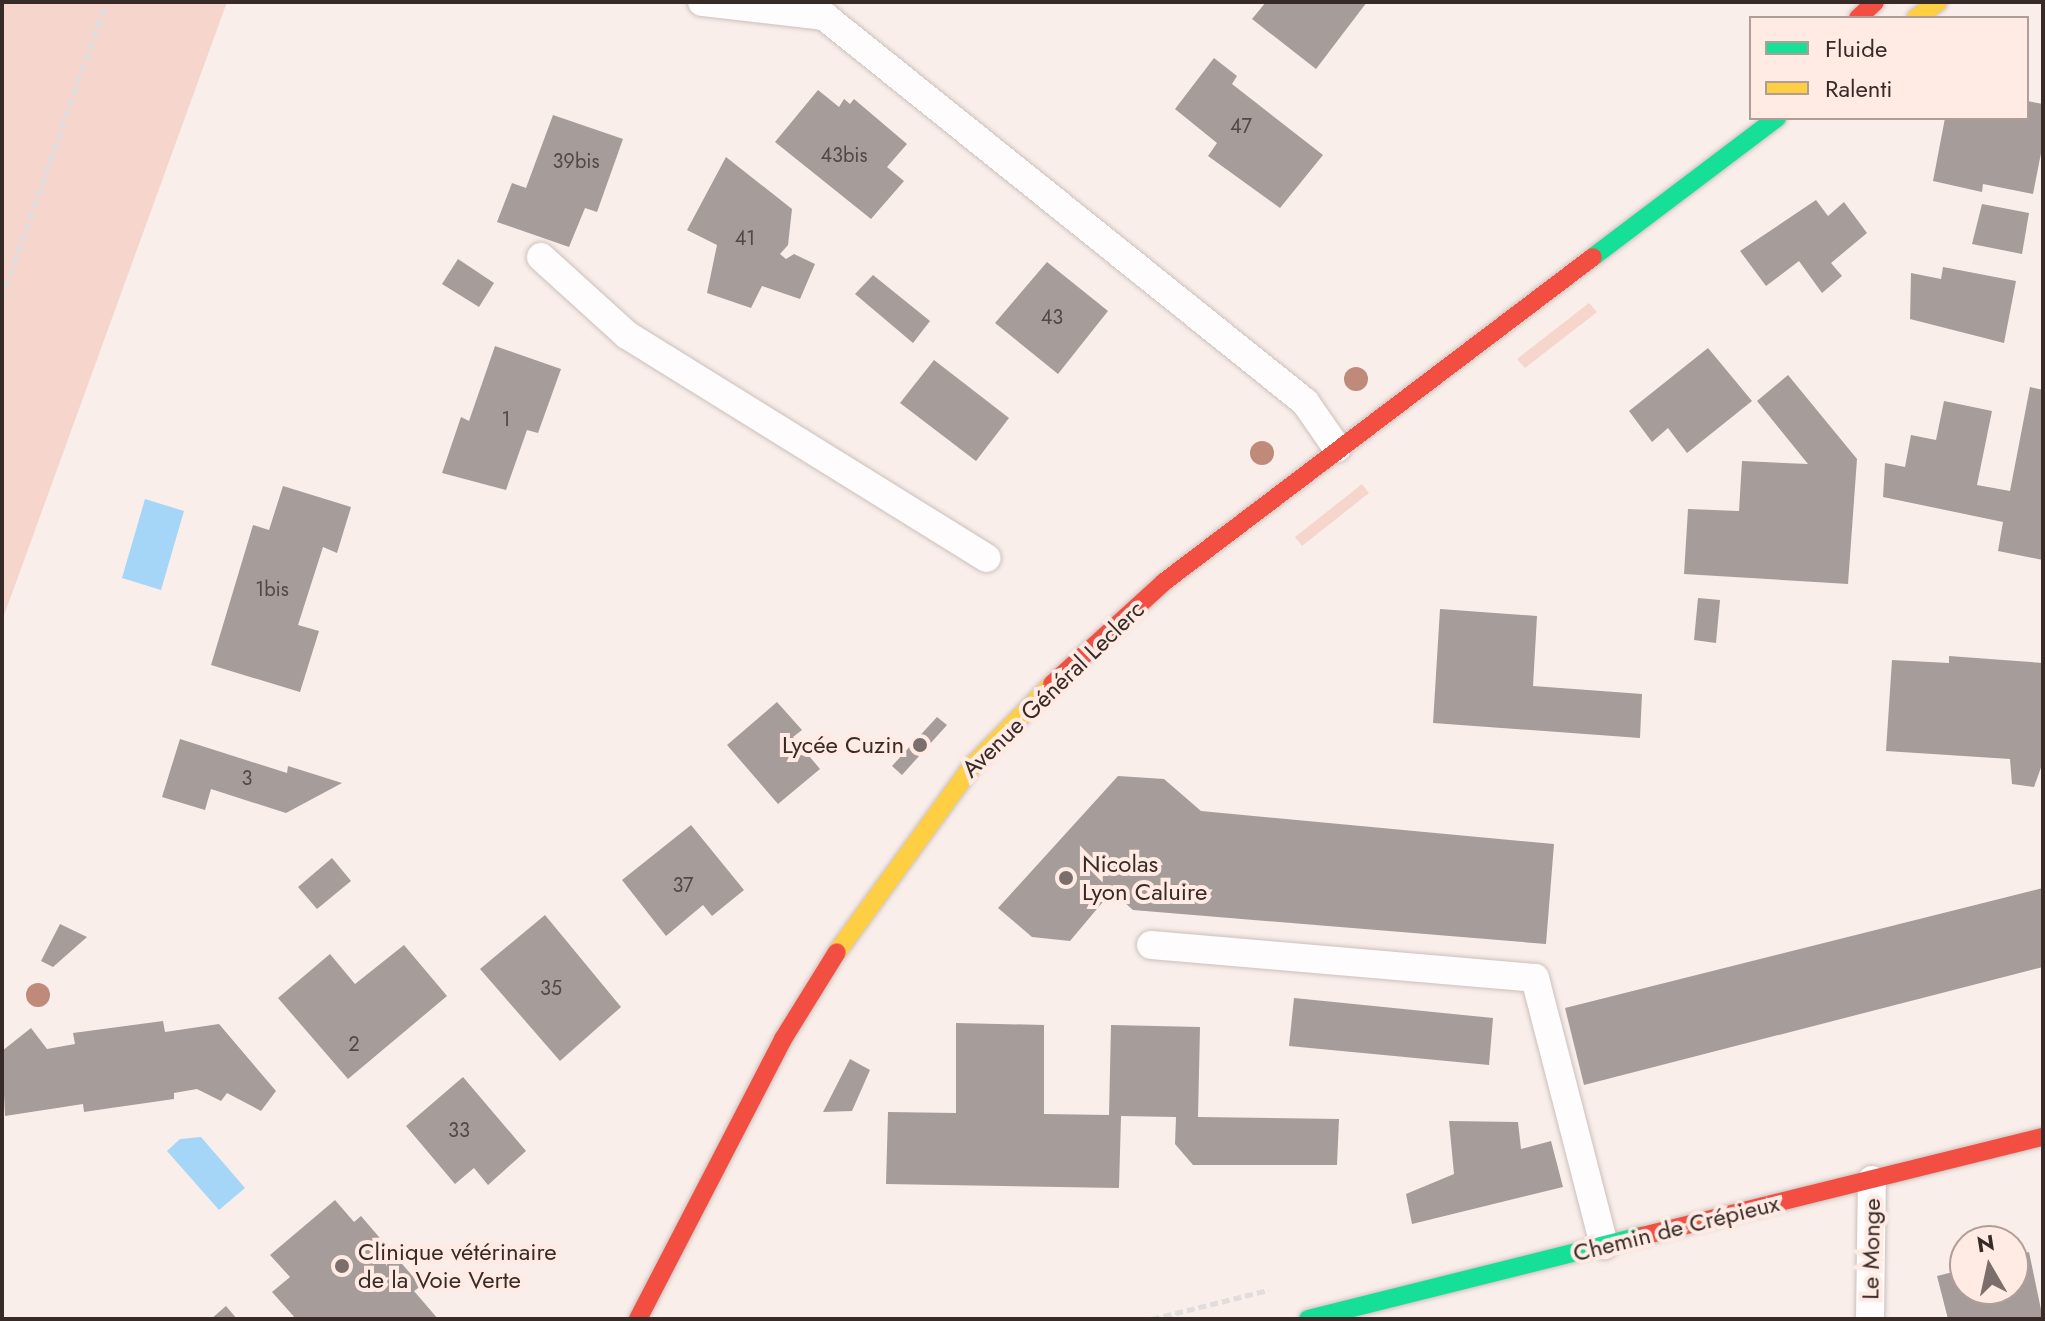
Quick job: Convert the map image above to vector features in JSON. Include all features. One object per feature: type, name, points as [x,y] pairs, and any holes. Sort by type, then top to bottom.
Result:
[{"type":"main road","points":[[1919,16],[1938,2]]},
{"type":"main road","name":"Avenue Général Leclerc","points":[[1644,214],[1749,118]]},
{"type":"main road","name":"Avenue Général Leclerc","points":[[638,1319],[783,1039],[859,916],[939,806],[1073,662],[1164,582],[1337,448],[1644,214],[1774,120]]},
{"type":"main road","name":"Chemin de Crépieux","points":[[1308,1319],[2043,1137]]},
{"type":"lane","points":[[702,2],[824,16],[1305,402],[1337,448]]},
{"type":"lane","points":[[541,257],[627,335],[986,558]]},
{"type":"lane","points":[[1151,945],[1535,978],[1604,1245]]},
{"type":"lane","name":"Le Monge","points":[[1870,1319],[1872,1180]]},
{"type":"path","points":[[2,298],[106,2]]},
{"type":"shaded area","points":[[2,2],[227,2],[2,621]]},
{"type":"shaded area","points":[[1589,303],[1597,312],[1525,368],[1517,359]]},
{"type":"shaded area","points":[[1362,484],[1369,493],[1302,546],[1295,537]]},
{"type":"water","points":[[145,499],[184,511],[161,590],[122,578]]},
{"type":"water","points":[[201,1137],[245,1188],[219,1210],[167,1151],[180,1139]]},
{"type":"building","points":[[1266,2],[1367,2],[1316,69],[1252,19]]},
{"type":"building","points":[[1214,58],[1237,76],[1232,84],[1323,155],[1280,208],[1208,156],[1217,143],[1175,109]]},
{"type":"building","points":[[818,90],[839,107],[844,99],[850,104],[854,99],[907,144],[887,167],[904,181],[871,219],[775,142]]},
{"type":"building","points":[[2029,101],[2043,104],[2043,143],[2033,194],[1983,184],[1982,192],[1933,181],[1945,120],[2029,120]]},
{"type":"building","points":[[553,115],[623,139],[597,212],[585,208],[569,247],[497,222],[512,183],[526,188]]},
{"type":"building","points":[[726,157],[792,209],[788,245],[780,254],[786,259],[794,254],[815,264],[800,299],[762,286],[751,308],[707,293],[717,245],[687,230]]},
{"type":"building","points":[[1816,200],[1828,216],[1844,202],[1867,233],[1831,263],[1842,276],[1822,293],[1799,261],[1766,286],[1740,251]]},
{"type":"building","points":[[1982,204],[2029,213],[2022,254],[1972,244]]},
{"type":"building","points":[[458,259],[494,283],[479,307],[442,284]]},
{"type":"building","points":[[1047,262],[1108,311],[1058,374],[995,323]]},
{"type":"building","points":[[1943,267],[2016,281],[2004,343],[1910,319],[1911,273],[1941,279]]},
{"type":"building","points":[[873,275],[930,321],[913,343],[855,294]]},
{"type":"building","points":[[495,346],[561,369],[538,433],[527,430],[506,490],[442,473],[461,417],[469,421]]},
{"type":"building","points":[[1708,348],[1752,401],[1687,453],[1668,428],[1652,442],[1629,411]]},
{"type":"building","points":[[934,360],[1009,418],[976,461],[900,403]]},
{"type":"building","points":[[1788,375],[1857,459],[1848,584],[1684,574],[1688,509],[1739,511],[1742,461],[1808,464],[1757,401]]},
{"type":"building","points":[[2030,387],[2043,390],[2043,560],[1998,551],[2003,522],[1883,497],[1885,463],[1905,467],[1911,435],[1936,440],[1944,401],[1992,411],[1977,485],[2010,491]]},
{"type":"building","points":[[283,486],[351,507],[337,553],[323,547],[298,625],[319,631],[300,692],[211,665],[253,525],[269,530]]},
{"type":"building","points":[[1698,598],[1720,600],[1716,643],[1694,640]]},
{"type":"building","points":[[1440,609],[1537,616],[1533,686],[1642,694],[1640,738],[1433,723]]},
{"type":"building","points":[[1949,656],[2043,663],[2043,762],[2034,787],[2012,784],[2010,759],[1886,751],[1892,660],[1949,663]]},
{"type":"building","points":[[777,702],[802,730],[793,737],[820,769],[778,804],[727,745]]},
{"type":"building","points":[[937,717],[947,725],[902,775],[892,766]]},
{"type":"building","points":[[180,739],[287,773],[288,766],[342,783],[286,813],[211,789],[205,810],[162,797]]},
{"type":"building","points":[[1118,776],[1164,779],[1201,811],[1554,844],[1546,944],[1133,910],[1112,891],[1070,941],[1032,937],[998,908]]},
{"type":"building","points":[[691,825],[744,890],[712,916],[703,905],[666,936],[622,880]]},
{"type":"building","points":[[332,858],[351,881],[317,909],[298,887]]},
{"type":"building","points":[[2043,888],[2043,967],[1584,1085],[1565,1008]]},
{"type":"building","points":[[545,915],[621,1007],[560,1061],[480,969]]},
{"type":"building","points":[[60,924],[87,937],[53,967],[41,961]]},
{"type":"building","points":[[404,945],[447,996],[348,1079],[278,998],[330,954],[355,984]]},
{"type":"building","points":[[1294,998],[1493,1018],[1489,1065],[1289,1046]]},
{"type":"building","points":[[163,1021],[165,1032],[219,1024],[276,1091],[261,1111],[227,1093],[221,1101],[197,1089],[174,1093],[174,1099],[84,1112],[83,1104],[5,1116],[2,1051],[31,1028],[47,1049],[75,1044],[73,1033]]},
{"type":"building","points":[[956,1023],[1044,1025],[1044,1114],[1109,1115],[1111,1025],[1200,1027],[1198,1117],[1339,1119],[1337,1165],[1193,1165],[1175,1144],[1176,1117],[1121,1116],[1119,1188],[886,1184],[888,1112],[956,1113]]},
{"type":"building","points":[[850,1059],[870,1070],[852,1111],[823,1112]]},
{"type":"building","points":[[463,1077],[526,1151],[488,1185],[474,1168],[455,1184],[406,1126]]},
{"type":"building","points":[[1449,1121],[1518,1122],[1521,1149],[1551,1141],[1563,1187],[1412,1224],[1406,1194],[1454,1174]]},
{"type":"building","name":"Clinique vétérinaire de la Voie Verte","points":[[335,1200],[354,1222],[361,1216],[421,1286],[414,1291],[438,1319],[296,1319],[272,1292],[290,1277],[270,1255]]},
{"type":"building","points":[[2029,1252],[2043,1319],[1948,1319],[1937,1276],[1949,1273],[1949,1305],[2029,1305]]},
{"type":"building","points":[[226,1306],[237,1319],[211,1319]]},
{"type":"traffic: fast","points":[[1593,257],[1774,120]]},
{"type":"traffic: fast","points":[[1308,1319],[1642,1236]]},
{"type":"traffic: slow","points":[[1919,16],[1938,2]]},
{"type":"traffic: slow","points":[[837,952],[973,765],[1052,684]]},
{"type":"traffic: jam","points":[[1860,16],[1875,2]]},
{"type":"traffic: jam","points":[[1052,684],[1164,582],[1593,257]]},
{"type":"traffic: jam","points":[[638,1319],[783,1039],[837,952]]},
{"type":"traffic: jam","points":[[1642,1236],[2043,1137]]},
{"type":"place","name":"Lycée Cuzin","points":[[920,745]]},
{"type":"place","name":"Nicolas Lyon Caluire","points":[[1066,878]]},
{"type":"place","name":"Clinique vétérinaire de la Voie Verte","points":[[342,1266]]}]
